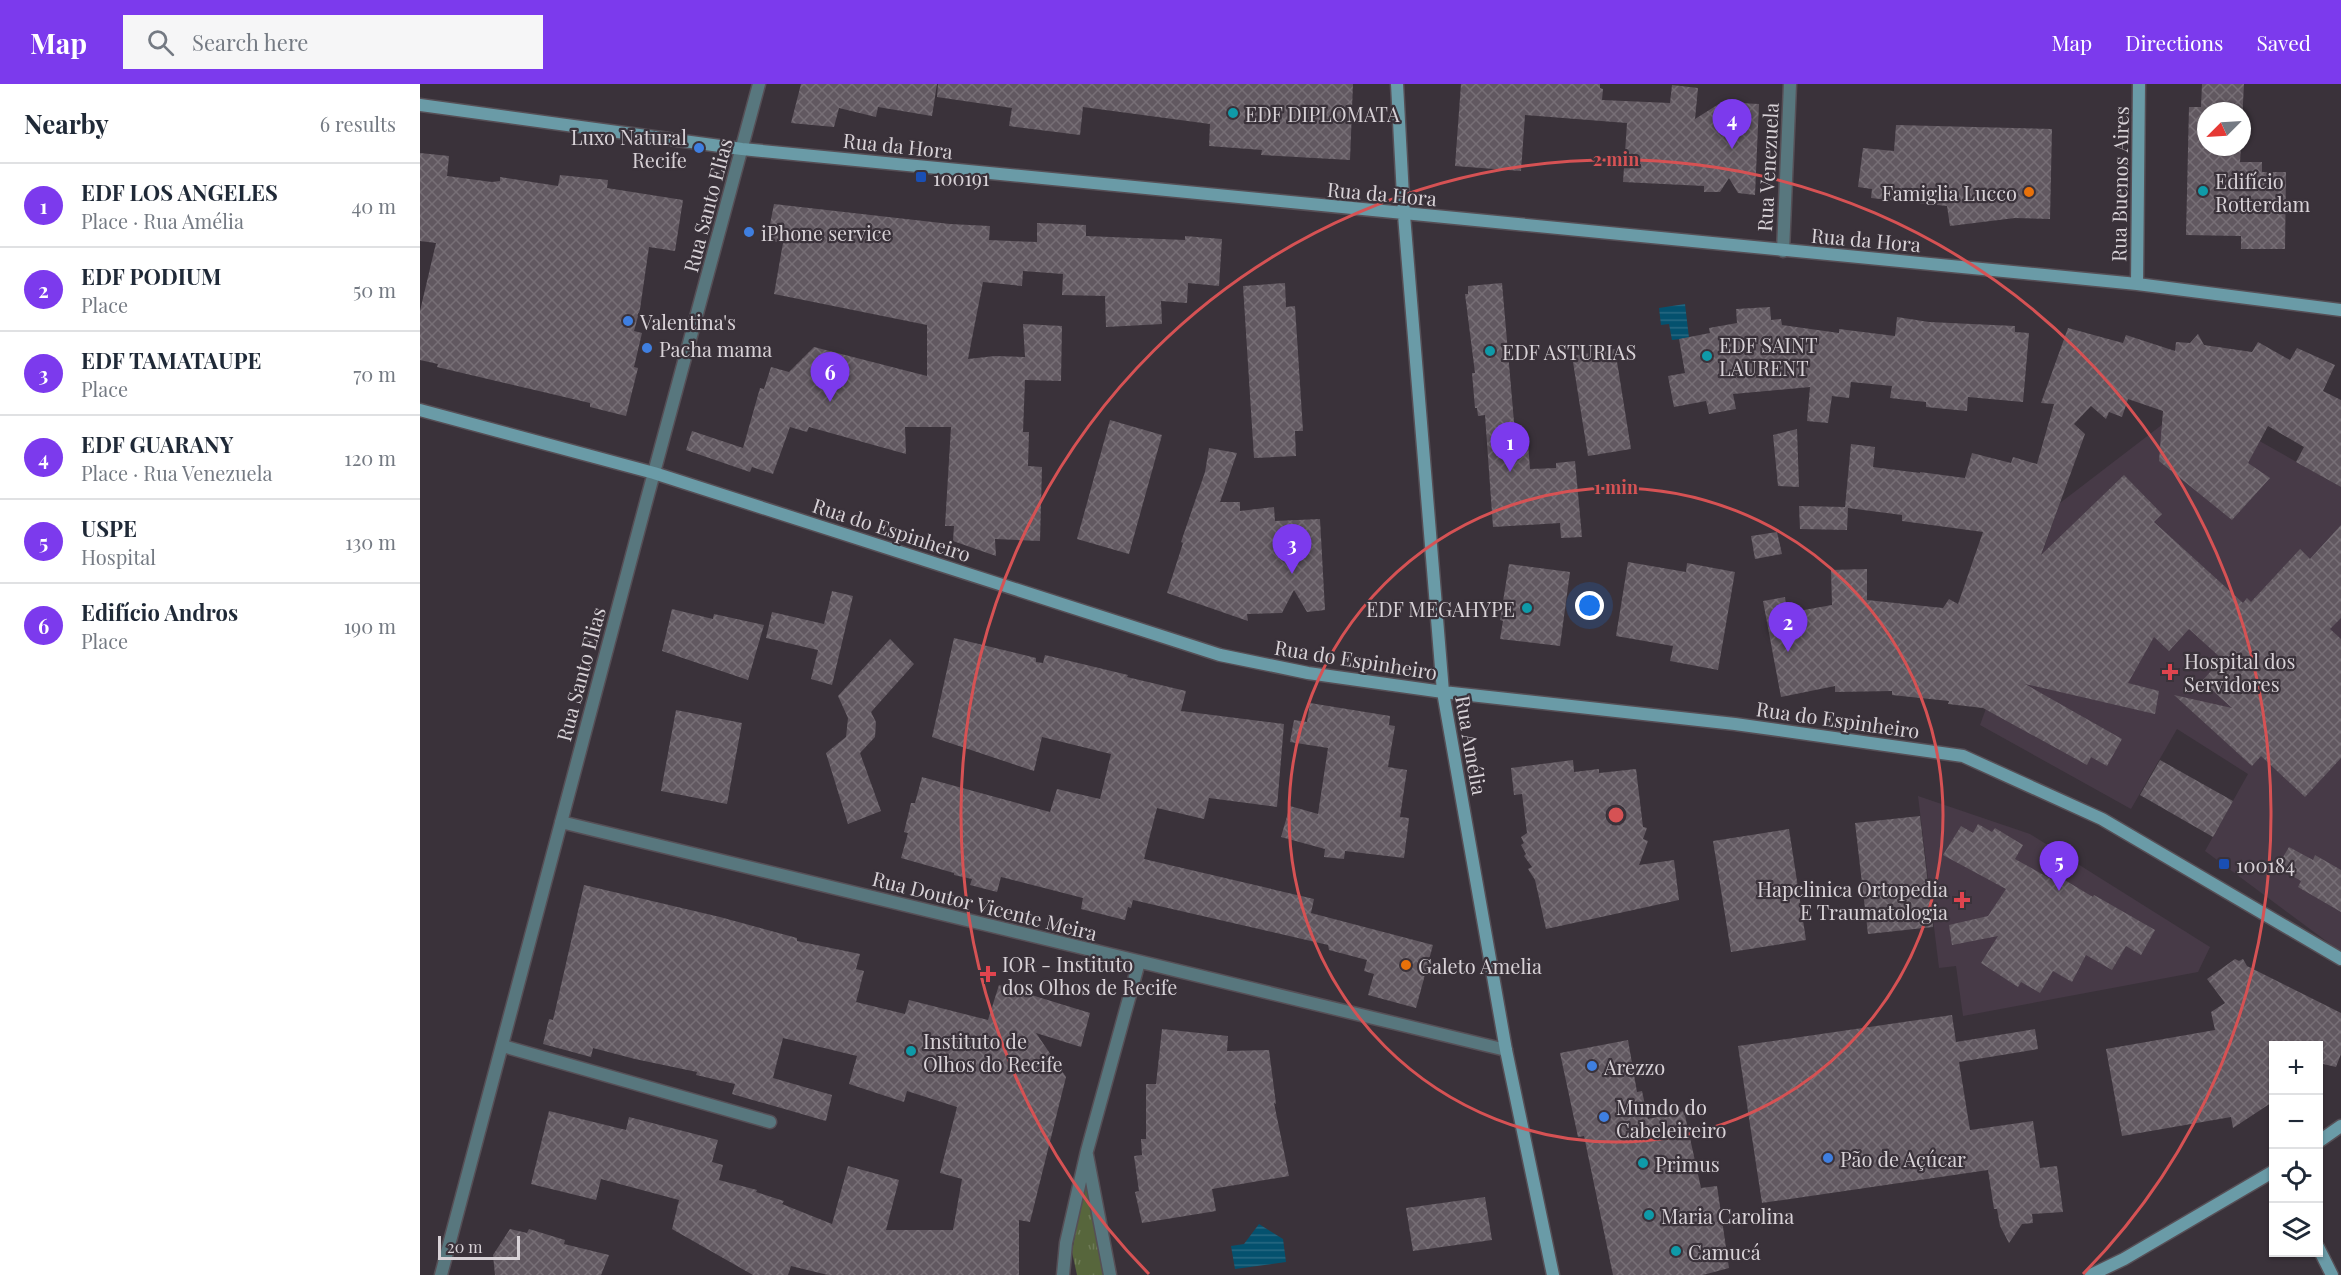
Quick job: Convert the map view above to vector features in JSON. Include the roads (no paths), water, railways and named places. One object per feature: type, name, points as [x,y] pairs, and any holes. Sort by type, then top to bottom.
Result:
[{"type":"street","name":"Rua Santo Elias","points":[[441,1275],[759,84]]},
{"type":"street","name":"Rua Amélia","points":[[1397,84],[1404,215],[1443,693],[1506,1050],[1552,1275]]},
{"type":"street","name":"Rua Venezuela","points":[[1783,251],[1790,84]]},
{"type":"street","name":"Rua Buenos Aires","points":[[2137,284],[2139,84]]},
{"type":"street","name":"Rua da Hora","points":[[420,105],[742,149],[1404,215],[2137,284],[2341,310]]},
{"type":"street","name":"Rua do Espinheiro","points":[[420,410],[654,472],[1220,655],[1308,674],[1443,693],[1735,724],[1963,756],[2102,819],[2341,959]]},
{"type":"street","name":"Rua Doutor Vicente Meira","points":[[561,822],[1506,1050]]},
{"type":"street","points":[[1063,1275],[1066,1243],[1087,1151],[1139,962]]},
{"type":"street","points":[[503,1046],[770,1122]]},
{"type":"street","points":[[2323,1139],[2341,1126]]},
{"type":"street","points":[[1087,1151],[1110,1275]]},
{"type":"street","points":[[2091,1275],[2124,1259],[2269,1174]]},
{"type":"street","points":[[2323,1256],[2332,1275]]},
{"type":"water","points":[[1685,304],[1689,338],[1672,340],[1669,324],[1661,325],[1659,308]]},
{"type":"water","points":[[1259,1224],[1283,1239],[1286,1262],[1235,1269],[1231,1246],[1244,1244]]},
{"type":"place","name":"EDF DIPLOMATA","points":[[1233,113]]},
{"type":"place","name":"Luxo Natural Recife","points":[[699,148]]},
{"type":"place","name":"EDF GUARANY","points":[[1732,149]]},
{"type":"place","name":"100191","points":[[921,177]]},
{"type":"place","name":"Edifício Rotterdam","points":[[2203,191]]},
{"type":"place","name":"Famiglia Lucco","points":[[2029,192]]},
{"type":"place","name":"iPhone service","points":[[749,232]]},
{"type":"place","name":"Valentina's","points":[[628,321]]},
{"type":"place","name":"Pacha mama","points":[[647,348]]},
{"type":"place","name":"EDF ASTURIAS","points":[[1490,351]]},
{"type":"place","name":"EDF SAINT LAURENT","points":[[1707,356]]},
{"type":"place","name":"Edifício Andros","points":[[830,402]]},
{"type":"place","name":"EDF LOS ANGELES","points":[[1510,472]]},
{"type":"place","name":"EDF TAMATAUPE","points":[[1292,574]]},
{"type":"place","name":"EDF MEGAHYPE","points":[[1527,608]]},
{"type":"place","name":"EDF PODIUM","points":[[1788,652]]},
{"type":"place","name":"Hospital dos Servidores","points":[[2170,672]]},
{"type":"place","name":"100184","points":[[2224,864]]},
{"type":"place","name":"USPE","points":[[2059,891]]},
{"type":"place","name":"Hapclinica Ortopedia E Traumatologia","points":[[1962,900]]},
{"type":"place","name":"Galeto Amelia","points":[[1406,965]]},
{"type":"place","name":"IOR - Instituto dos Olhos de Recife","points":[[988,974]]},
{"type":"place","name":"Instituto de Olhos do Recife","points":[[911,1051]]},
{"type":"place","name":"Arezzo","points":[[1592,1066]]},
{"type":"place","name":"Mundo do Cabeleireiro","points":[[1604,1117]]},
{"type":"place","name":"Pão de Açúcar","points":[[1828,1158]]},
{"type":"place","name":"Primus","points":[[1643,1163]]},
{"type":"place","name":"Maria Carolina","points":[[1649,1215]]},
{"type":"place","name":"Camucá","points":[[1676,1251]]}]
